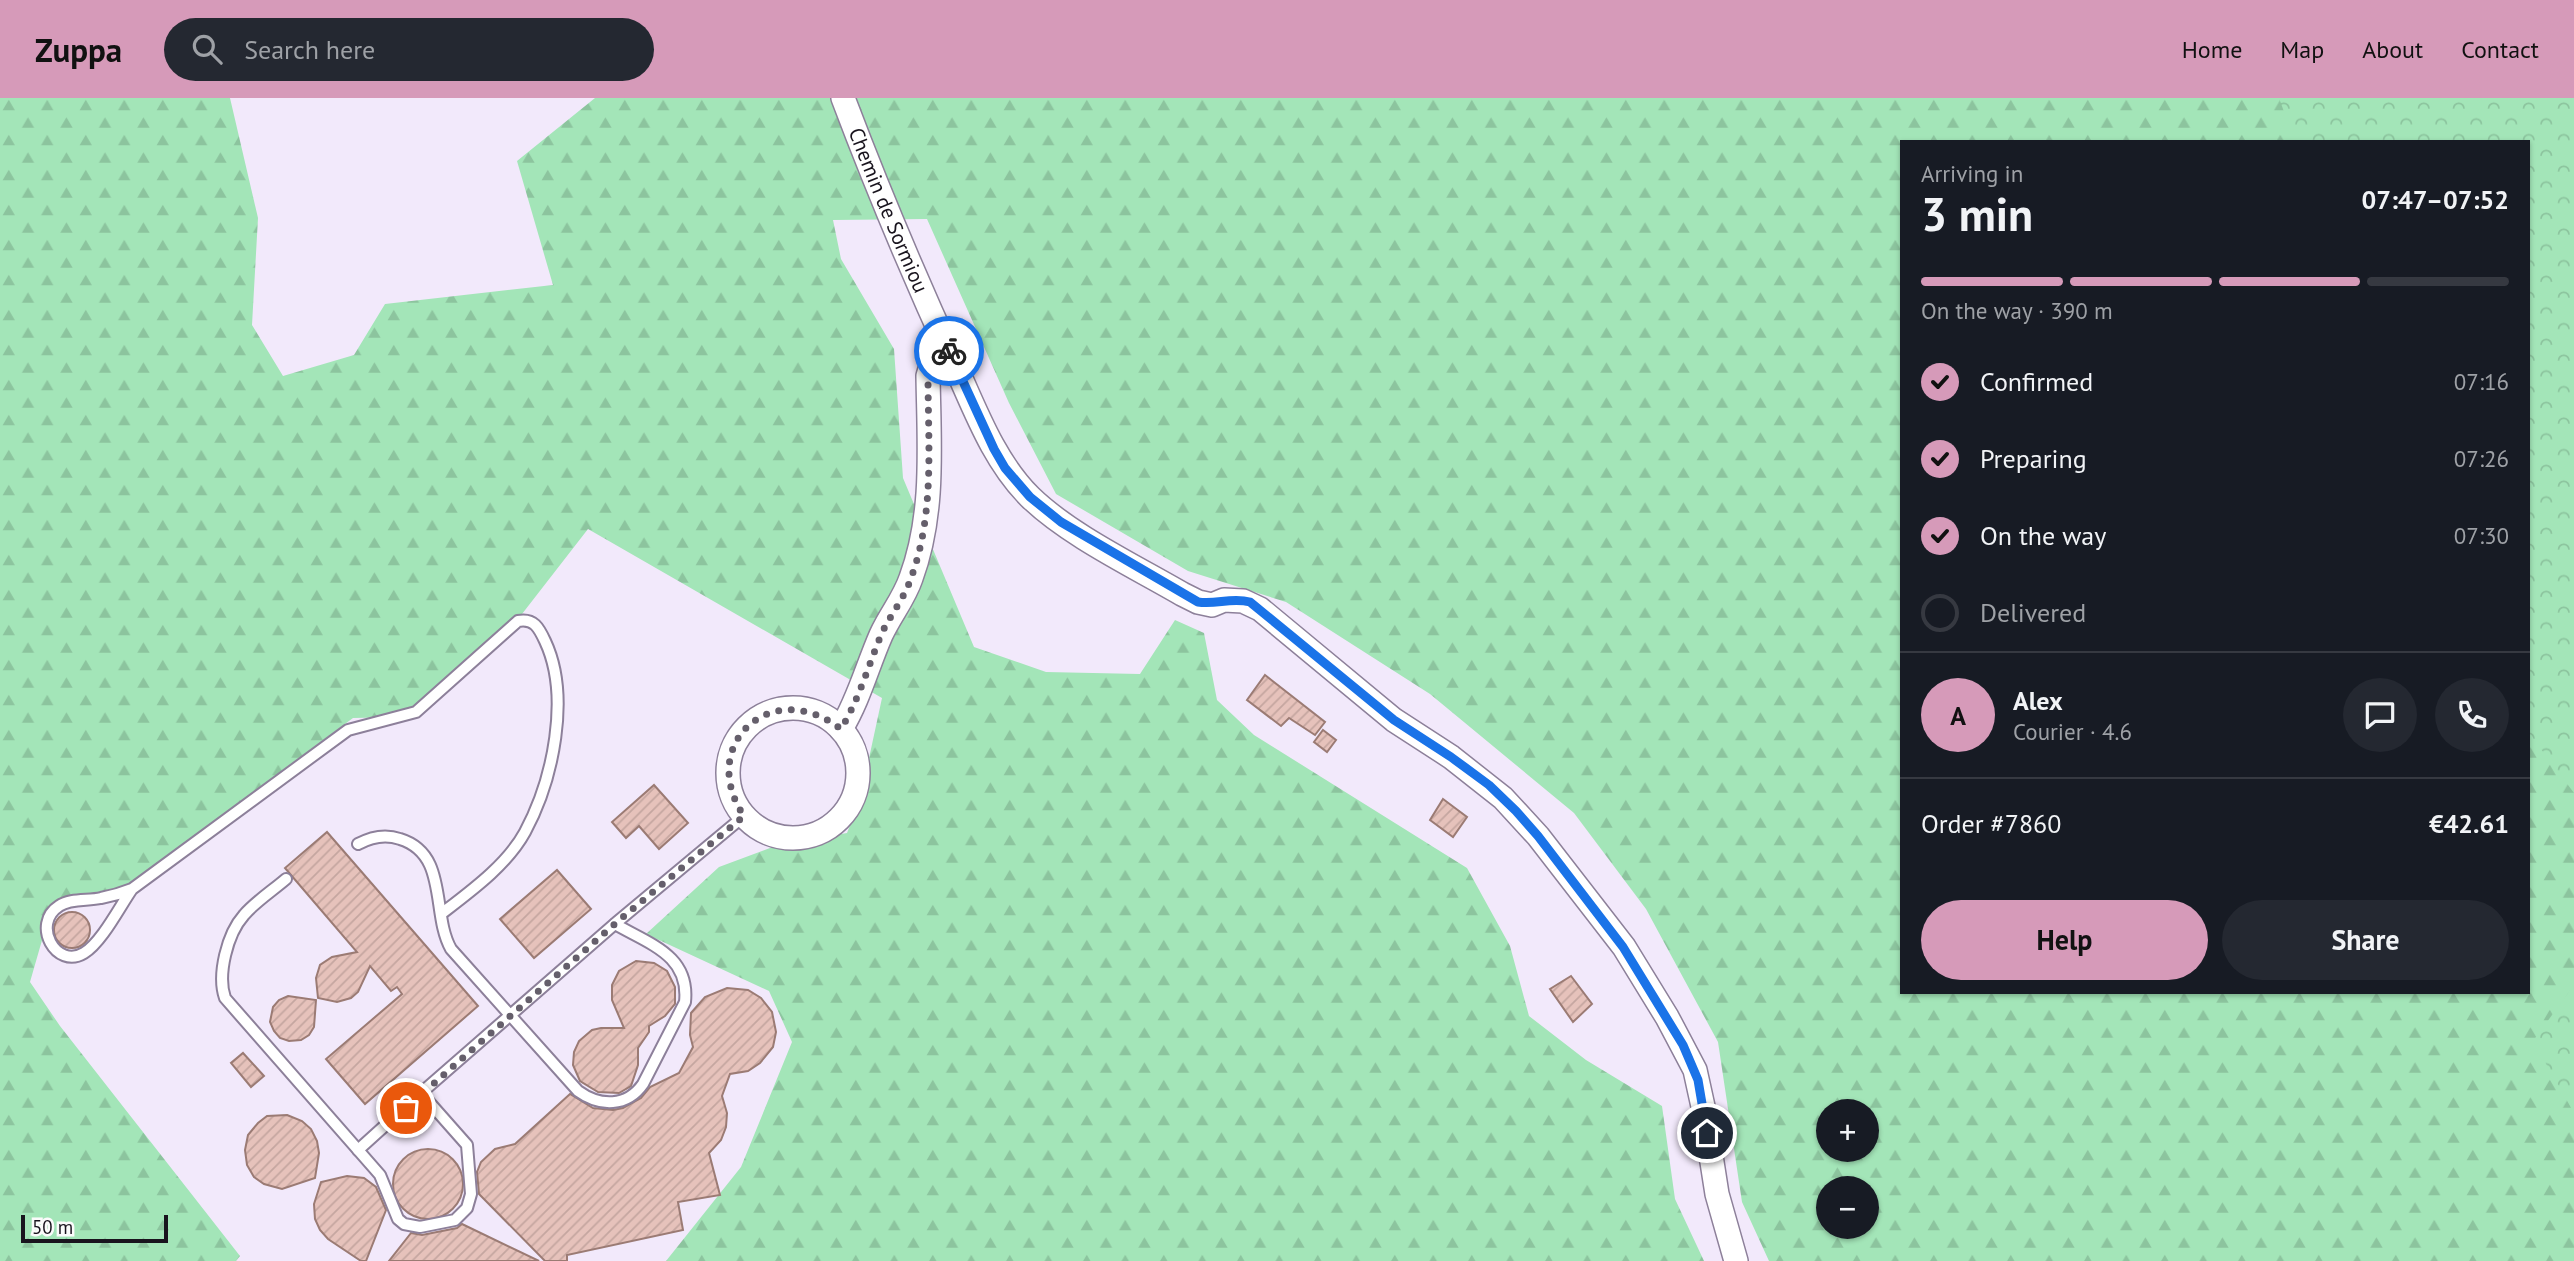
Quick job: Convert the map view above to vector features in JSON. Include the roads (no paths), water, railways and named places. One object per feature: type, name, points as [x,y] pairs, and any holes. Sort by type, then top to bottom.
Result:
[{"type":"street","name":"Chemin de Sormiou","points":[[843,98],[871,172],[945,343],[1005,468],[1042,508],[1093,542],[1198,602],[1212,605],[1236,600],[1250,602],[1394,720],[1489,785],[1523,819],[1623,947],[1683,1045],[1695,1070],[1717,1194],[1736,1261]]},
{"type":"street","points":[[841,729],[858,698],[880,638],[910,581],[919,555],[928,498],[928,376],[933,359],[945,343]]},
{"type":"street","points":[[796,709],[812,711],[841,729],[851,744],[857,762],[858,780],[853,798],[844,814],[830,827],[813,835],[795,838],[776,836],[759,828],[744,816],[735,803],[728,770],[735,746],[749,726],[763,716],[779,710],[796,709]]},
{"type":"lane","points":[[132,889],[101,935],[85,953],[67,955],[52,946],[47,939],[50,917],[58,906],[132,889],[348,730],[416,712],[518,621],[529,621],[539,628],[547,645],[557,681],[554,743],[548,775],[519,841],[488,874],[441,914]]},
{"type":"lane","points":[[358,1150],[615,924],[744,816]]},
{"type":"lane","points":[[358,844],[388,836],[408,841],[419,849],[431,865],[446,939],[451,949],[578,1091],[597,1102],[619,1102],[636,1093],[685,1002],[683,974],[671,958],[615,924]]},
{"type":"lane","points":[[286,879],[243,915],[234,930],[221,979],[225,998],[380,1175],[398,1219],[404,1224],[419,1227],[455,1220],[467,1208],[471,1194],[467,1145],[421,1093]]}]
